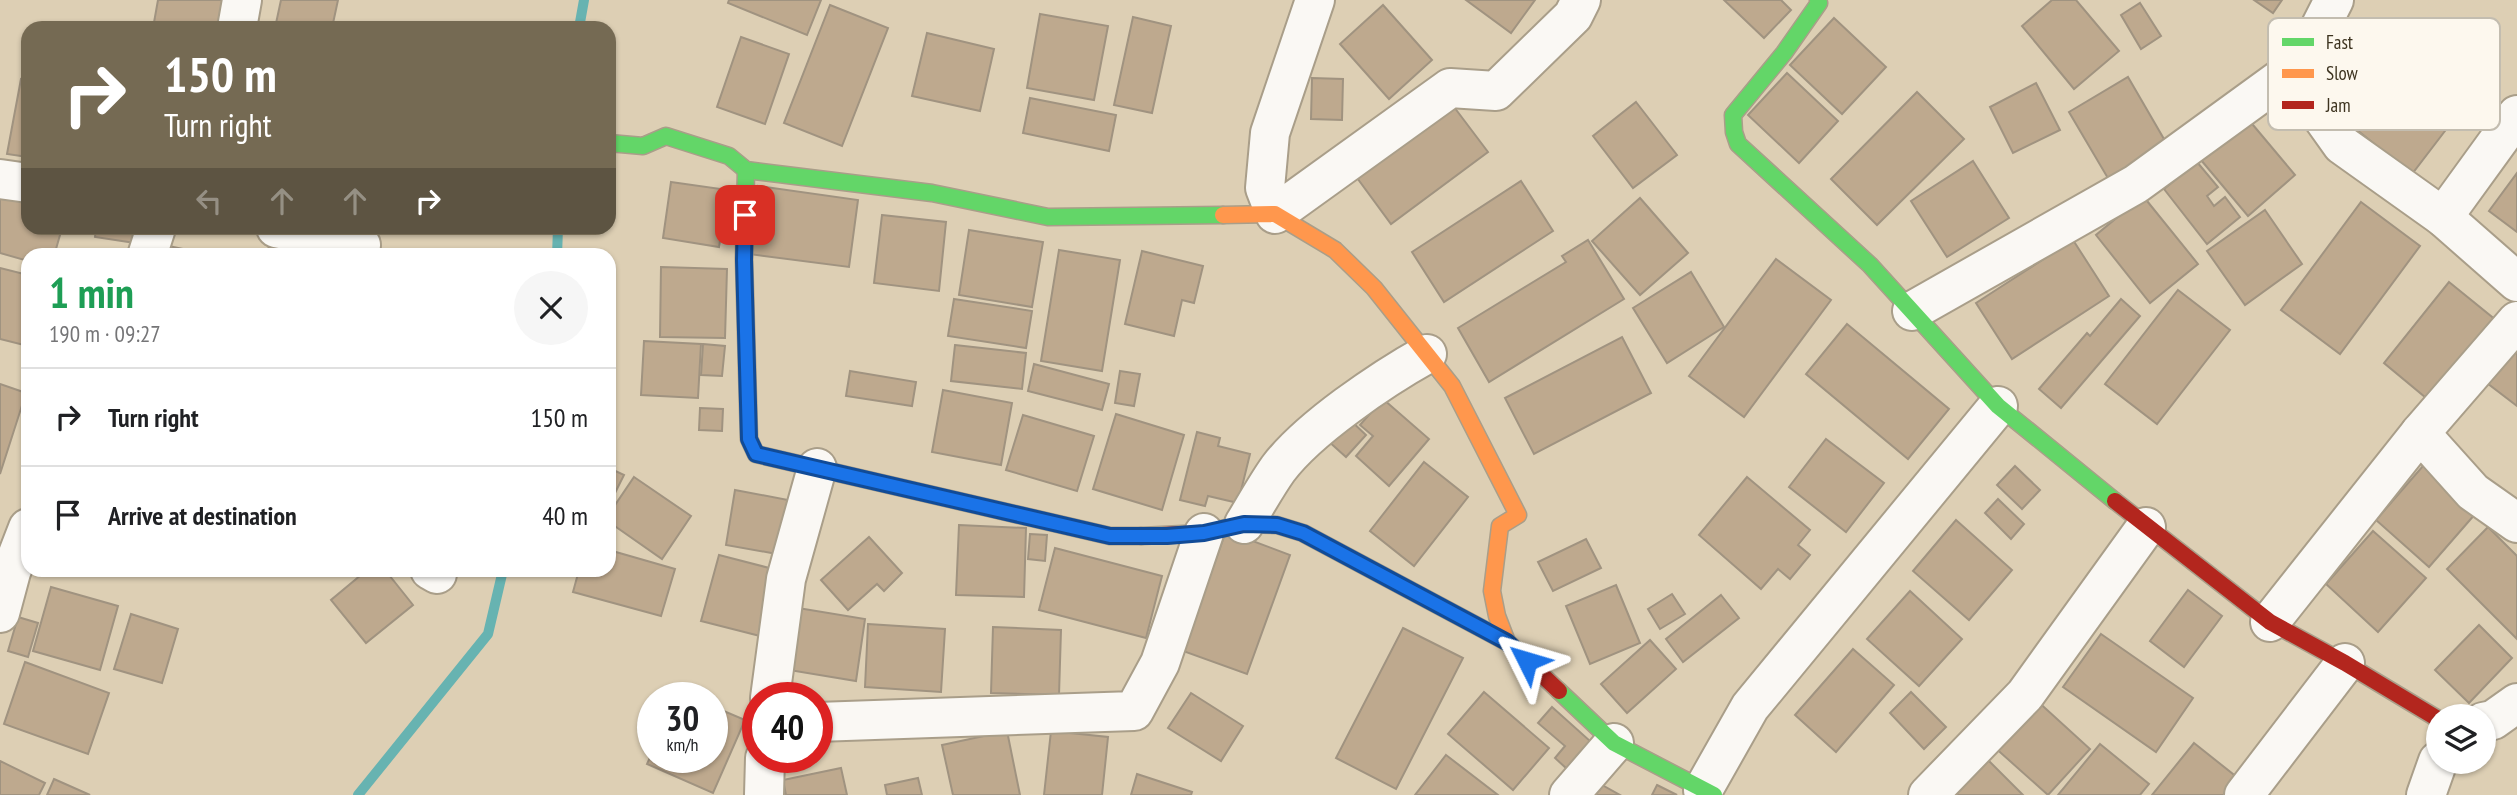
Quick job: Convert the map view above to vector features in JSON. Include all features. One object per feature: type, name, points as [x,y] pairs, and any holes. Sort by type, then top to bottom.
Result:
[{"type":"street","points":[[238,21],[242,0]]},
{"type":"street","points":[[1275,214],[1265,188],[1269,133],[1315,0]]},
{"type":"street","points":[[1275,214],[1450,88],[1496,91],[1573,16],[1581,0]]},
{"type":"street","points":[[1818,0],[1819,3],[1784,54],[1733,115],[1733,137],[1746,156],[1761,165],[1870,265],[1998,406],[2146,527],[2270,622],[2426,712]]},
{"type":"street","points":[[2325,18],[2334,0]]},
{"type":"street","points":[[1912,311],[2136,184],[2268,88]]},
{"type":"street","points":[[2443,217],[2517,114]]},
{"type":"street","points":[[2331,130],[2342,145],[2443,217],[2517,282]]},
{"type":"street","points":[[616,144],[643,146],[666,136],[729,156],[746,170],[932,193],[1048,218],[1275,214],[1335,250],[1374,288],[1452,386],[1518,515],[1500,526],[1492,591],[1497,616],[1507,642]]},
{"type":"street","points":[[746,170],[744,260],[749,439],[756,454],[1110,536],[1204,533],[1244,524],[1277,525],[1303,533],[1507,642],[1614,743],[1708,792],[1750,707],[1998,406]]},
{"type":"street","points":[[0,179],[21,182]]},
{"type":"street","points":[[309,235],[361,246]]},
{"type":"street","points":[[2270,622],[2420,433],[2517,321]]},
{"type":"street","points":[[1244,524],[1279,468],[1310,437],[1391,374],[1427,354]]},
{"type":"street","points":[[2420,433],[2473,492],[2516,521]]},
{"type":"street","points":[[772,682],[786,579],[817,468]]},
{"type":"street","points":[[1928,795],[2025,695],[2146,527]]},
{"type":"street","points":[[833,721],[1134,711],[1160,663],[1204,533]]},
{"type":"street","points":[[0,613],[6,570],[21,541]]},
{"type":"street","points":[[2244,795],[2345,663]]},
{"type":"street","points":[[2496,717],[2517,703]]},
{"type":"street","points":[[1569,795],[1614,743]]},
{"type":"street","points":[[764,795],[765,773]]},
{"type":"street","points":[[2426,795],[2433,774]]},
{"type":"building","points":[[158,0],[229,0],[224,21],[154,21]]},
{"type":"building","points":[[281,0],[338,0],[334,21],[276,21]]},
{"type":"building","points":[[729,0],[821,0],[807,35],[728,3]]},
{"type":"building","points":[[1466,0],[1535,0],[1511,33]]},
{"type":"building","points":[[1724,0],[1781,0],[1791,10],[1764,38]]},
{"type":"building","points":[[2052,0],[2076,0],[2119,51],[2074,89],[2022,26]]},
{"type":"building","points":[[2254,0],[2282,0],[2273,13]]},
{"type":"building","points":[[2140,3],[2161,36],[2141,49],[2121,15]]},
{"type":"building","points":[[830,5],[888,28],[842,146],[784,123]]},
{"type":"building","points":[[1383,5],[1432,60],[1389,99],[1340,44]]},
{"type":"building","points":[[1040,14],[1108,26],[1094,100],[1027,88]]},
{"type":"building","points":[[1133,17],[1171,26],[1152,113],[1114,105]]},
{"type":"building","points":[[1834,18],[1886,67],[1842,114],[1790,65]]},
{"type":"building","points":[[927,33],[994,49],[980,111],[912,96]]},
{"type":"building","points":[[741,37],[789,54],[765,124],[717,107]]},
{"type":"building","points":[[1787,73],[1838,121],[1799,163],[1748,115]]},
{"type":"building","points":[[2128,77],[2168,146],[2109,180],[2069,112]]},
{"type":"building","points":[[1312,78],[1343,79],[1342,120],[1311,119]]},
{"type":"building","points":[[21,79],[21,156],[7,154]]},
{"type":"building","points":[[2036,83],[2060,130],[2013,153],[1990,107]]},
{"type":"building","points":[[1917,92],[1964,139],[1877,225],[1831,179]]},
{"type":"building","points":[[2268,95],[2268,111],[2260,103]]},
{"type":"building","points":[[1030,98],[1116,115],[1109,151],[1023,133]]},
{"type":"building","points":[[1448,99],[1488,152],[1391,224],[1352,171]]},
{"type":"building","points":[[1636,102],[1677,155],[1633,188],[1593,136]]},
{"type":"building","points":[[2248,119],[2295,175],[2248,216],[2201,160]]},
{"type":"building","points":[[2357,130],[2446,130],[2412,174]]},
{"type":"building","points":[[1973,161],[2009,218],[1947,257],[1911,201]]},
{"type":"building","points":[[2197,162],[2218,187],[2207,196],[2214,206],[2225,197],[2240,217],[2207,244],[2164,189]]},
{"type":"building","points":[[2517,173],[2517,232],[2489,211]]},
{"type":"building","points":[[1521,181],[1553,231],[1444,302],[1412,252]]},
{"type":"building","points":[[0,182],[21,189],[21,235],[60,235],[56,248],[21,248],[21,259],[0,253]]},
{"type":"building","points":[[671,182],[728,190],[719,247],[663,238]]},
{"type":"building","points":[[758,186],[858,200],[849,267],[749,254]]},
{"type":"building","points":[[2143,196],[2198,264],[2150,303],[2096,235]]},
{"type":"building","points":[[1640,198],[1688,253],[1640,295],[1592,241]]},
{"type":"building","points":[[2361,202],[2420,246],[2340,354],[2281,310]]},
{"type":"building","points":[[2265,210],[2302,264],[2245,305],[2207,251]]},
{"type":"building","points":[[882,215],[946,222],[939,291],[874,283]]},
{"type":"building","points":[[969,230],[1043,242],[1032,307],[959,295]]},
{"type":"building","points":[[95,235],[143,235],[142,244]]},
{"type":"building","points":[[1588,240],[1624,299],[1489,382],[1458,328],[1566,262],[1562,256]]},
{"type":"building","points":[[2073,240],[2109,296],[2012,359],[1976,303]]},
{"type":"building","points":[[270,241],[296,248],[269,248]]},
{"type":"building","points":[[1059,250],[1120,260],[1102,371],[1041,361]]},
{"type":"building","points":[[1142,251],[1203,266],[1194,303],[1182,300],[1174,336],[1125,324]]},
{"type":"building","points":[[1776,259],[1831,300],[1744,417],[1689,376]]},
{"type":"building","points":[[661,267],[727,269],[725,338],[660,337]]},
{"type":"building","points":[[0,268],[21,273],[21,344],[0,339]]},
{"type":"building","points":[[1691,272],[1724,327],[1667,363],[1633,308]]},
{"type":"building","points":[[2449,282],[2497,321],[2431,402],[2384,363]]},
{"type":"building","points":[[2178,290],[2230,330],[2157,424],[2105,384]]},
{"type":"building","points":[[954,299],[1032,311],[1026,348],[948,336]]},
{"type":"building","points":[[2121,299],[2140,316],[2061,408],[2039,389],[2087,333],[2090,336]]},
{"type":"building","points":[[1847,324],[1949,409],[1908,459],[1806,374]]},
{"type":"building","points":[[1622,337],[1651,393],[1534,454],[1505,398]]},
{"type":"building","points":[[644,341],[701,344],[698,398],[641,395]]},
{"type":"building","points":[[703,344],[725,346],[722,376],[701,375]]},
{"type":"building","points":[[955,345],[1026,353],[1022,389],[951,381]]},
{"type":"building","points":[[2513,349],[2517,353],[2517,406],[2487,383]]},
{"type":"building","points":[[1034,364],[1109,384],[1102,410],[1028,391]]},
{"type":"building","points":[[850,371],[916,382],[912,406],[846,396]]},
{"type":"building","points":[[1120,371],[1140,374],[1134,406],[1115,403]]},
{"type":"building","points":[[0,384],[21,391],[21,409],[0,474]]},
{"type":"building","points":[[943,390],[1012,403],[1001,465],[932,452]]},
{"type":"building","points":[[1383,399],[1429,439],[1389,486],[1356,456],[1373,436],[1360,425]]},
{"type":"building","points":[[700,408],[723,409],[722,431],[699,430]]},
{"type":"building","points":[[1116,414],[1184,435],[1162,510],[1093,489]]},
{"type":"building","points":[[1023,415],[1094,436],[1077,491],[1006,470]]},
{"type":"building","points":[[1348,418],[1366,435],[1346,457],[1327,440]]},
{"type":"building","points":[[1197,432],[1220,438],[1218,446],[1250,454],[1238,503],[1208,496],[1205,506],[1180,500]]},
{"type":"building","points":[[1826,439],[1884,483],[1846,532],[1789,487]]},
{"type":"building","points":[[1424,462],[1468,497],[1414,566],[1370,531]]},
{"type":"building","points":[[2015,466],[2040,490],[2022,509],[1997,485]]},
{"type":"building","points":[[2423,466],[2476,513],[2429,567],[2376,520]]},
{"type":"building","points":[[616,471],[624,475],[616,491]]},
{"type":"building","points":[[634,477],[691,516],[662,559],[616,527],[616,504]]},
{"type":"building","points":[[1747,477],[1810,530],[1798,545],[1810,555],[1790,579],[1778,569],[1761,589],[1699,535]]},
{"type":"building","points":[[735,490],[788,500],[777,554],[726,545]]},
{"type":"building","points":[[1998,499],[2024,524],[2011,539],[1985,513]]},
{"type":"building","points":[[1956,520],[2012,570],[1969,620],[1913,571]]},
{"type":"building","points":[[959,525],[1026,528],[1024,597],[956,595]]},
{"type":"building","points":[[2488,527],[2517,556],[2517,639],[2447,569]]},
{"type":"building","points":[[1226,531],[1290,555],[1247,674],[1183,651]]},
{"type":"building","points":[[2373,531],[2426,578],[2378,632],[2326,584]]},
{"type":"building","points":[[1030,534],[1047,535],[1045,561],[1028,559]]},
{"type":"building","points":[[869,537],[902,573],[884,591],[877,584],[848,610],[821,580]]},
{"type":"building","points":[[1586,539],[1601,568],[1553,591],[1538,562]]},
{"type":"building","points":[[1055,548],[1162,576],[1146,638],[1039,610]]},
{"type":"building","points":[[616,552],[675,569],[661,616],[573,592],[577,577],[616,577]]},
{"type":"building","points":[[719,555],[777,570],[760,636],[701,621]]},
{"type":"building","points":[[359,577],[391,577],[413,605],[366,643],[331,600]]},
{"type":"building","points":[[1616,585],[1640,643],[1590,664],[1566,606]]},
{"type":"building","points":[[51,587],[118,606],[100,670],[33,651]]},
{"type":"building","points":[[2188,590],[2222,616],[2184,667],[2150,641]]},
{"type":"building","points":[[1910,591],[1962,639],[1919,686],[1867,639]]},
{"type":"building","points":[[1672,594],[1685,614],[1660,629],[1648,609]]},
{"type":"building","points":[[1721,595],[1739,618],[1683,662],[1666,639]]},
{"type":"building","points":[[792,607],[865,619],[856,681],[783,669]]},
{"type":"building","points":[[131,614],[178,629],[162,683],[114,669]]},
{"type":"building","points":[[18,617],[38,623],[28,657],[8,651]]},
{"type":"building","points":[[868,624],[945,629],[941,692],[865,687]]},
{"type":"building","points":[[2479,625],[2512,658],[2469,703],[2435,670]]},
{"type":"building","points":[[993,627],[1061,630],[1059,695],[991,693]]},
{"type":"building","points":[[1403,628],[1463,658],[1396,789],[1336,758]]},
{"type":"building","points":[[2101,634],[2193,698],[2156,752],[2063,687]]},
{"type":"building","points":[[1650,640],[1676,669],[1627,713],[1601,684]]},
{"type":"building","points":[[1853,649],[1894,685],[1836,752],[1795,715]]},
{"type":"building","points":[[25,662],[109,693],[88,754],[4,724]]},
{"type":"building","points":[[1484,692],[1549,748],[1513,790],[1448,734]]},
{"type":"building","points":[[1911,692],[1946,727],[1924,749],[1890,713]]},
{"type":"building","points":[[1191,693],[1243,726],[1221,761],[1168,728]]},
{"type":"building","points":[[2034,698],[2090,749],[2048,795],[1992,745]]},
{"type":"building","points":[[1552,707],[1590,741],[1567,769],[1555,758],[1565,746],[1538,723]]},
{"type":"building","points":[[728,713],[742,719],[742,727],[728,759]]},
{"type":"building","points":[[1007,731],[1020,795],[953,795],[942,745]]},
{"type":"building","points":[[1051,731],[1108,737],[1102,795],[1044,795]]},
{"type":"building","points":[[2194,743],[2243,782],[2233,795],[2152,795]]},
{"type":"building","points":[[2100,744],[2149,784],[2140,795],[2058,795]]},
{"type":"building","points":[[1446,755],[1498,795],[1415,795]]},
{"type":"building","points":[[1987,759],[2023,795],[1951,795]]},
{"type":"building","points":[[0,761],[45,783],[39,795],[0,795]]},
{"type":"building","points":[[841,768],[847,795],[786,795],[783,780],[817,773],[833,773],[833,770]]},
{"type":"building","points":[[667,773],[722,773],[713,793]]},
{"type":"building","points":[[1137,774],[1192,792],[1191,795],[1131,795]]},
{"type":"building","points":[[918,778],[922,795],[887,795],[885,785]]},
{"type":"building","points":[[54,779],[90,795],[47,795]]},
{"type":"building","points":[[1595,781],[1620,795],[1587,795]]},
{"type":"building","points":[[1657,785],[1677,795],[1652,795]]},
{"type":"waterway","points":[[580,21],[584,0]]},
{"type":"waterway","points":[[557,248],[558,235]]},
{"type":"waterway","points":[[358,795],[488,634],[501,577]]},
{"type":"traffic: fast","points":[[1818,0],[1819,3],[1784,53],[1733,115],[1738,144],[1870,265],[1998,406],[2115,501]]},
{"type":"traffic: fast","points":[[616,144],[643,146],[666,136],[729,156],[746,170],[932,193],[1048,217],[1223,215]]},
{"type":"traffic: fast","points":[[746,170],[744,259],[749,439],[756,454],[1110,536],[1141,536]]},
{"type":"traffic: fast","points":[[1559,691],[1614,743],[1714,795]]},
{"type":"traffic: slow","points":[[1223,215],[1275,214],[1335,250],[1374,288],[1452,386],[1518,515],[1500,526],[1492,591],[1497,616],[1507,642]]},
{"type":"traffic: jam","points":[[2115,501],[2270,622],[2426,712]]},
{"type":"traffic: jam","points":[[1141,536],[1204,533],[1244,524],[1277,525],[1303,533],[1507,642],[1559,691]]},
{"type":"route","points":[[745,215],[749,439],[756,454],[1110,536],[1167,536],[1204,533],[1244,524],[1277,525],[1303,533],[1507,642],[1527,661]]}]
